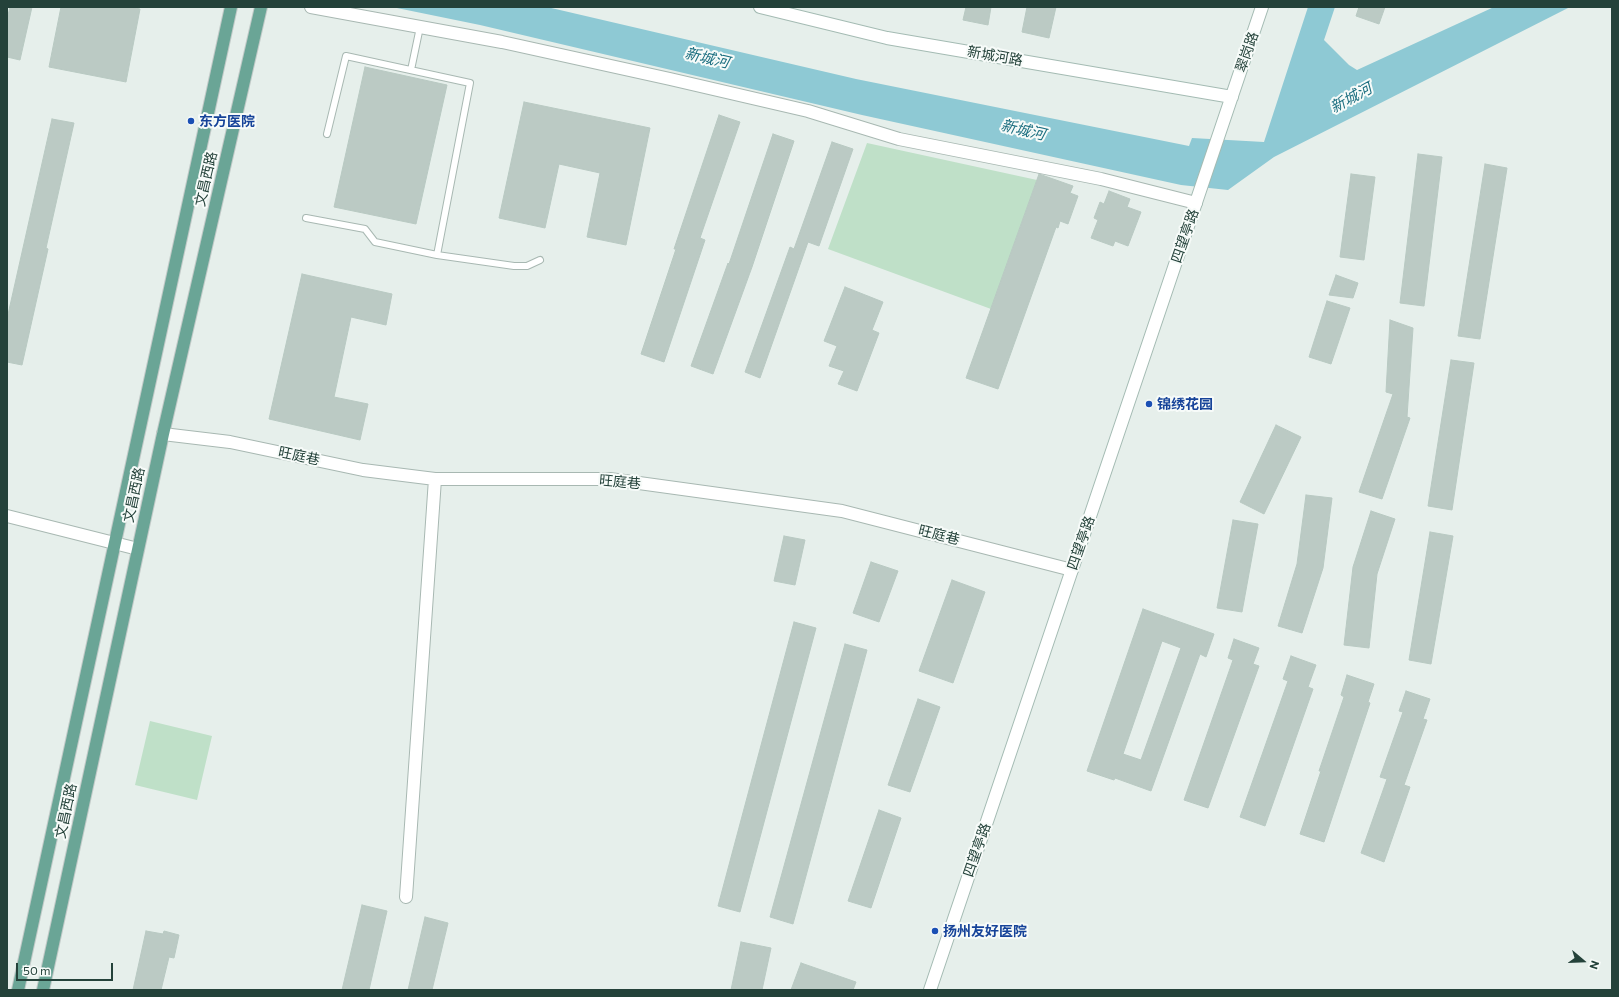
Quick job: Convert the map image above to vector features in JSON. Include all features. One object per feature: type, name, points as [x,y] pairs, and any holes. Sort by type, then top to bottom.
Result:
[{"type":"main road","name":"文昌西路","points":[[17,989],[115,544],[230,7]]},
{"type":"main road","name":"文昌西路","points":[[44,990],[163,434],[261,7]]},
{"type":"street","points":[[311,7],[510,44],[670,79],[808,111],[899,139],[1101,179],[1196,203]]},
{"type":"street","name":"新城河路","points":[[760,7],[887,38],[1232,97]]},
{"type":"street","name":"翠岗路","points":[[1232,97],[1262,7]]},
{"type":"street","name":"四望亭路","points":[[930,990],[1232,97]]},
{"type":"street","name":"旺庭巷","points":[[163,434],[230,442],[362,470],[435,479],[610,479],[842,511],[1072,570]]},
{"type":"street","points":[[406,897],[435,479]]},
{"type":"street","points":[[7,516],[138,549]]},
{"type":"lane","points":[[411,70],[420,27]]},
{"type":"lane","points":[[327,134],[346,56],[470,83],[437,256]]},
{"type":"lane","points":[[306,218],[365,229],[375,242],[437,256],[514,266],[528,266],[540,260]]},
{"type":"green space","points":[[867,143],[1037,180],[991,309],[828,249]]},
{"type":"green space","points":[[150,721],[212,736],[197,800],[135,785]]},
{"type":"water","name":"新城河","points":[[392,7],[547,7],[856,79],[1189,146],[1192,138],[1264,142],[1308,7],[1335,7],[1324,40],[1349,65],[1357,70],[1494,7],[1570,7],[1274,157],[1228,190],[1181,185],[862,115],[480,25]]},
{"type":"building","points":[[10,7],[32,7],[20,60],[7,57],[7,19]]},
{"type":"building","points":[[61,7],[131,7],[140,9],[126,82],[49,67]]},
{"type":"building","points":[[966,7],[991,7],[988,25],[963,20]]},
{"type":"building","points":[[1027,7],[1056,7],[1049,38],[1022,32]]},
{"type":"building","points":[[1359,7],[1385,7],[1379,24],[1356,16]]},
{"type":"building","points":[[365,67],[447,85],[416,224],[334,207]]},
{"type":"building","points":[[524,102],[650,128],[626,245],[587,237],[600,173],[559,164],[545,228],[499,218]]},
{"type":"building","points":[[719,115],[740,122],[700,238],[705,240],[664,362],[641,354],[676,249],[674,249]]},
{"type":"building","points":[[52,119],[74,123],[22,365],[7,362],[7,319]]},
{"type":"building","points":[[773,134],[794,141],[752,267],[713,374],[691,366],[728,263],[729,264]]},
{"type":"building","points":[[832,142],[853,149],[819,246],[808,242],[760,378],[745,372],[790,247],[794,249]]},
{"type":"building","points":[[1418,154],[1442,157],[1424,306],[1400,303]]},
{"type":"building","points":[[1485,164],[1507,168],[1480,339],[1458,336]]},
{"type":"building","points":[[1039,174],[1073,186],[1070,193],[1078,196],[1068,224],[1060,221],[1058,228],[1056,227],[998,389],[966,378]]},
{"type":"building","points":[[1351,174],[1375,177],[1364,260],[1340,257]]},
{"type":"building","points":[[1109,191],[1130,199],[1127,207],[1141,212],[1128,246],[1115,241],[1113,246],[1091,238],[1098,220],[1094,218],[1100,202],[1104,204]]},
{"type":"building","points":[[302,274],[392,294],[386,325],[351,317],[334,397],[368,404],[360,440],[269,419]]},
{"type":"building","points":[[1336,275],[1358,283],[1353,298],[1329,295]]},
{"type":"building","points":[[845,287],[883,302],[872,330],[879,333],[857,391],[838,384],[844,371],[829,366],[837,346],[824,341]]},
{"type":"building","points":[[1327,301],[1350,308],[1331,364],[1309,357]]},
{"type":"building","points":[[1390,320],[1413,328],[1407,417],[1410,418],[1382,499],[1359,492],[1393,394],[1386,392]]},
{"type":"building","points":[[1451,360],[1474,363],[1452,510],[1428,506]]},
{"type":"building","points":[[1276,425],[1301,437],[1264,514],[1240,502]]},
{"type":"building","points":[[1306,495],[1332,498],[1323,568],[1302,633],[1278,626],[1297,564]]},
{"type":"building","points":[[1371,511],[1395,519],[1377,574],[1369,648],[1344,645],[1353,567]]},
{"type":"building","points":[[1233,520],[1258,524],[1242,612],[1217,608]]},
{"type":"building","points":[[1430,532],[1453,536],[1431,664],[1409,660]]},
{"type":"building","points":[[784,536],[805,540],[795,585],[774,581]]},
{"type":"building","points":[[871,562],[898,571],[879,622],[853,613]]},
{"type":"building","points":[[952,580],[985,592],[953,683],[919,671]]},
{"type":"building","points":[[1143,609],[1214,634],[1206,657],[1200,654],[1151,791],[1115,778],[1114,780],[1087,771]],"holes":[[[1162,641],[1181,648],[1141,760],[1123,754]]]},
{"type":"building","points":[[794,622],[816,628],[740,912],[718,906]]},
{"type":"building","points":[[1234,639],[1259,648],[1253,664],[1259,666],[1208,808],[1184,800],[1233,660],[1228,658]]},
{"type":"building","points":[[845,644],[867,650],[793,924],[770,917]]},
{"type":"building","points":[[1291,656],[1316,665],[1308,687],[1313,689],[1265,826],[1240,817],[1288,681],[1283,679]]},
{"type":"building","points":[[1347,675],[1374,684],[1368,702],[1370,703],[1324,842],[1300,834],[1344,697],[1341,695]]},
{"type":"building","points":[[1406,691],[1430,699],[1423,719],[1427,720],[1404,785],[1410,787],[1384,862],[1361,853],[1387,779],[1380,777],[1403,712],[1399,711]]},
{"type":"building","points":[[918,699],[940,707],[910,792],[888,785]]},
{"type":"building","points":[[879,810],[901,818],[871,908],[848,901]]},
{"type":"building","points":[[362,905],[387,911],[369,990],[342,990]]},
{"type":"building","points":[[425,917],[448,923],[432,990],[408,990]]},
{"type":"building","points":[[146,931],[163,934],[164,931],[179,935],[174,958],[169,957],[161,990],[133,990]]},
{"type":"building","points":[[741,942],[771,948],[762,990],[731,990]]},
{"type":"building","points":[[801,963],[856,982],[853,990],[791,990]]},
{"type":"place","name":"东方医院","points":[[191,121]]},
{"type":"place","name":"锦绣花园","points":[[1149,404]]},
{"type":"place","name":"扬州友好医院","points":[[935,931]]}]
